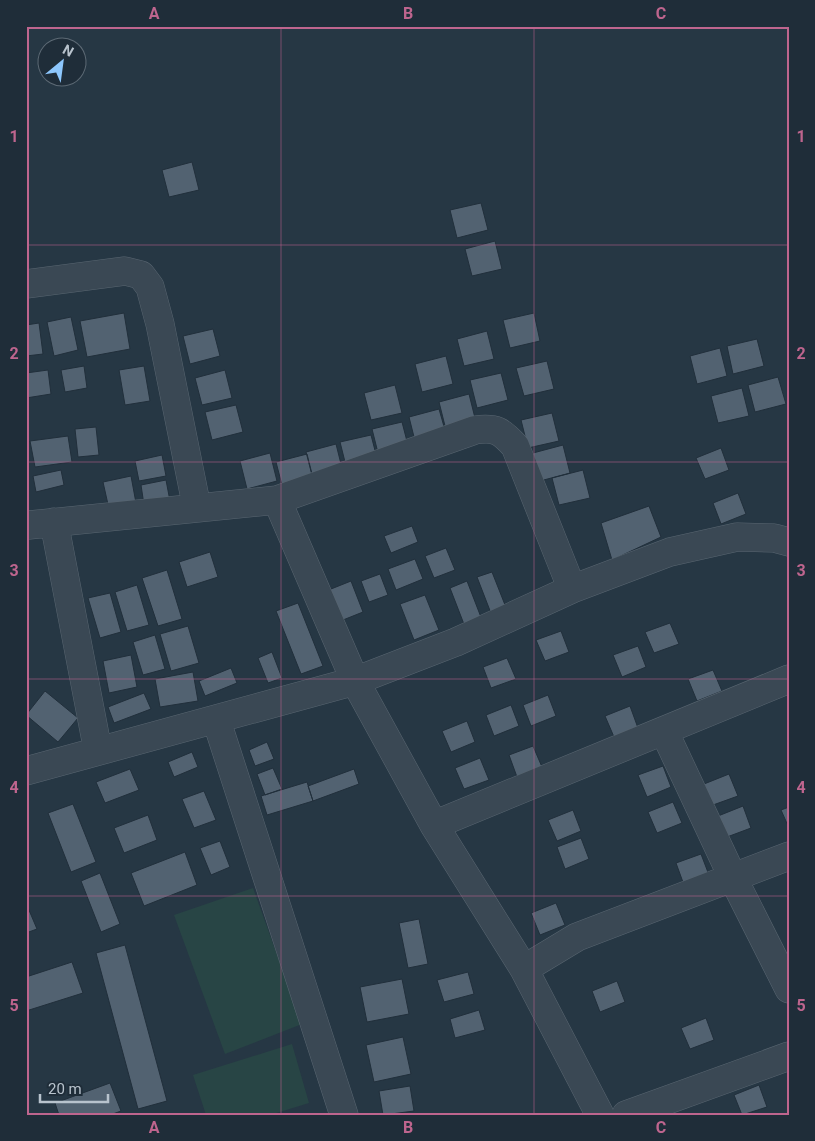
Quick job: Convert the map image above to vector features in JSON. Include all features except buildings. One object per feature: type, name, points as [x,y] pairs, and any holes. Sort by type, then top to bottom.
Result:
[{"type":"street","points":[[26,284],[125,271],[136,272],[145,279],[150,287],[160,324],[197,508]]},
{"type":"street","points":[[98,751],[34,521],[276,500],[475,430],[492,428],[504,434],[515,446],[572,589]]},
{"type":"street","points":[[276,500],[354,681],[434,825],[524,969],[600,1115]]},
{"type":"street","points":[[26,772],[354,681],[456,642],[572,589],[670,552],[737,537],[774,538],[789,542]]},
{"type":"street","points":[[434,825],[789,679]]},
{"type":"street","points":[[216,718],[344,1115]]},
{"type":"street","points":[[664,731],[733,878],[789,988]]},
{"type":"street","points":[[524,969],[577,937],[789,856]]},
{"type":"street","points":[[626,1115],[789,1056]]},
{"type":"green space","points":[[253,888],[302,1024],[225,1054],[174,915]]},
{"type":"green space","points":[[292,1044],[309,1103],[270,1115],[206,1115],[193,1075]]}]
